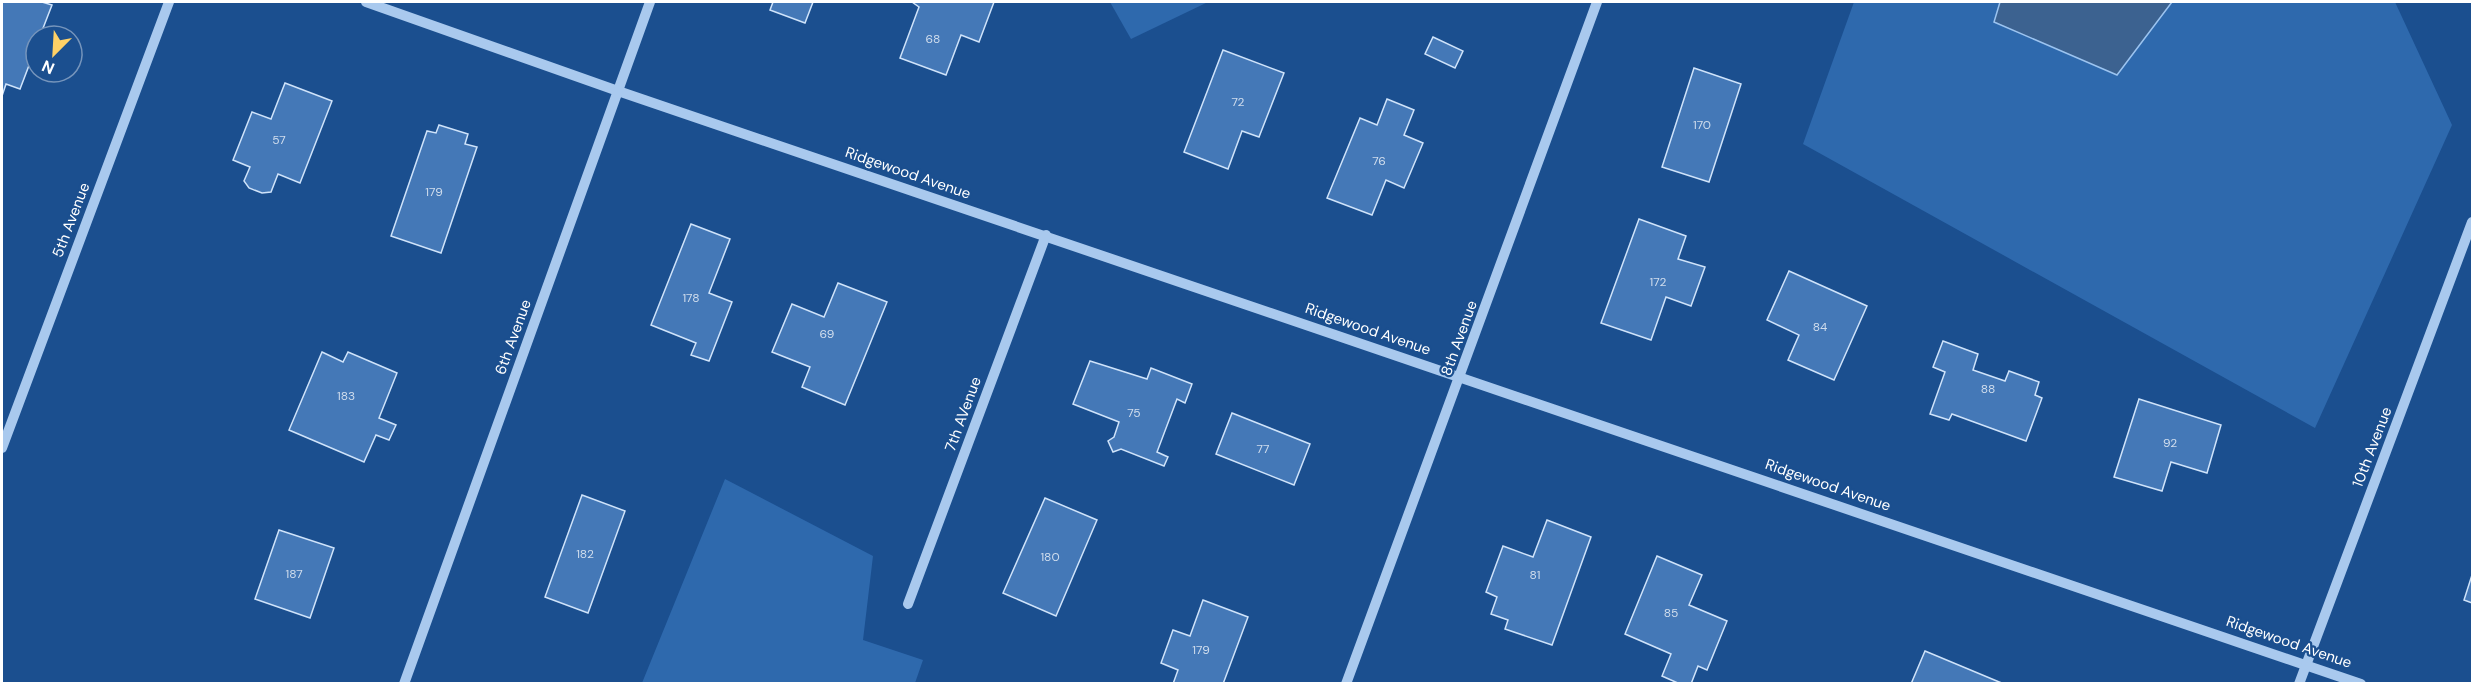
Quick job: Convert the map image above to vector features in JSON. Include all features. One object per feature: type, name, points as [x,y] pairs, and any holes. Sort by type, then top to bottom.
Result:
[{"type":"street","name":"5th Avenue","points":[[2,448],[169,2]]},
{"type":"street","name":"Ridgewood Avenue","points":[[366,2],[618,91],[2307,663],[2361,684]]},
{"type":"street","name":"6th Avenue","points":[[404,684],[650,2]]},
{"type":"street","name":"8th Avenue","points":[[1346,684],[1461,377],[1597,2]]},
{"type":"street","name":"10th Avenue","points":[[2299,684],[2472,222]]},
{"type":"street","name":"7th AVenue","points":[[908,604],[1046,236]]},
{"type":"shaded area","points":[[1110,2],[1208,2],[1131,39]]},
{"type":"shaded area","points":[[1854,2],[2000,2],[1994,22],[2116,75],[2172,2],[2395,2],[2452,125],[2315,428],[1803,144]]},
{"type":"shaded area","points":[[2000,2],[2172,2],[2117,75],[1994,22]]},
{"type":"shaded area","points":[[725,479],[873,556],[863,640],[923,660],[915,683],[642,683]]},
{"type":"building","points":[[2,2],[42,2],[52,5],[45,24],[24,24],[24,78],[20,89],[6,84],[2,96]]},
{"type":"building","points":[[773,2],[813,2],[805,23],[770,10]]},
{"type":"building","points":[[912,2],[994,2],[979,42],[961,35],[946,75],[900,58],[919,7]]},
{"type":"building","points":[[1433,37],[1463,51],[1455,68],[1425,54]]},
{"type":"building","points":[[1223,50],[1284,73],[1259,137],[1242,131],[1228,169],[1184,152]]},
{"type":"building","points":[[1694,68],[1741,84],[1709,182],[1662,167]]},
{"type":"building","points":[[285,83],[332,101],[300,183],[278,174],[271,192],[262,193],[249,188],[244,181],[250,167],[233,160],[252,112],[271,119]]},
{"type":"building","points":[[1387,99],[1414,110],[1404,135],[1423,143],[1404,188],[1386,180],[1372,215],[1327,198],[1360,118],[1377,125]]},
{"type":"building","points":[[439,125],[468,134],[465,144],[477,147],[441,253],[391,236],[427,131],[436,133]]},
{"type":"building","points":[[1639,219],[1686,236],[1678,259],[1705,267],[1691,306],[1666,297],[1651,340],[1601,323]]},
{"type":"building","points":[[691,224],[730,239],[709,293],[732,302],[709,361],[691,355],[696,343],[651,325]]},
{"type":"building","points":[[1789,271],[1867,306],[1834,380],[1788,360],[1799,335],[1767,320]]},
{"type":"building","points":[[838,283],[887,302],[845,405],[802,387],[810,367],[772,352],[792,304],[824,317]]},
{"type":"building","points":[[1943,341],[1978,354],[1973,370],[2005,381],[2009,371],[2039,382],[2035,395],[2042,398],[2026,441],[1952,414],[1949,420],[1930,414],[1945,372],[1933,367]]},
{"type":"building","points":[[322,352],[343,362],[348,352],[397,373],[379,418],[396,425],[389,440],[376,435],[364,462],[289,430]]},
{"type":"building","points":[[1090,361],[1147,379],[1151,368],[1192,384],[1185,403],[1177,399],[1157,452],[1168,457],[1164,466],[1121,449],[1113,452],[1108,441],[1114,437],[1119,422],[1073,404]]},
{"type":"building","points":[[2139,399],[2221,425],[2207,473],[2171,462],[2162,491],[2114,477]]},
{"type":"building","points":[[1232,413],[1310,444],[1294,485],[1216,454]]},
{"type":"building","points":[[582,495],[625,511],[588,613],[545,597]]},
{"type":"building","points":[[1045,498],[1097,520],[1056,616],[1003,593]]},
{"type":"building","points":[[1547,520],[1591,537],[1552,645],[1505,629],[1508,620],[1491,614],[1497,597],[1486,592],[1503,546],[1533,557]]},
{"type":"building","points":[[279,530],[334,548],[310,618],[255,599]]},
{"type":"building","points":[[1657,556],[1702,575],[1689,605],[1727,621],[1707,670],[1698,666],[1691,684],[1680,684],[1662,676],[1671,654],[1625,634]]},
{"type":"building","points":[[2472,575],[2472,603],[2464,600]]},
{"type":"building","points":[[1203,600],[1248,617],[1223,684],[1173,684],[1178,670],[1161,663],[1173,630],[1190,636]]},
{"type":"building","points":[[1925,651],[2004,684],[1911,684]]}]
